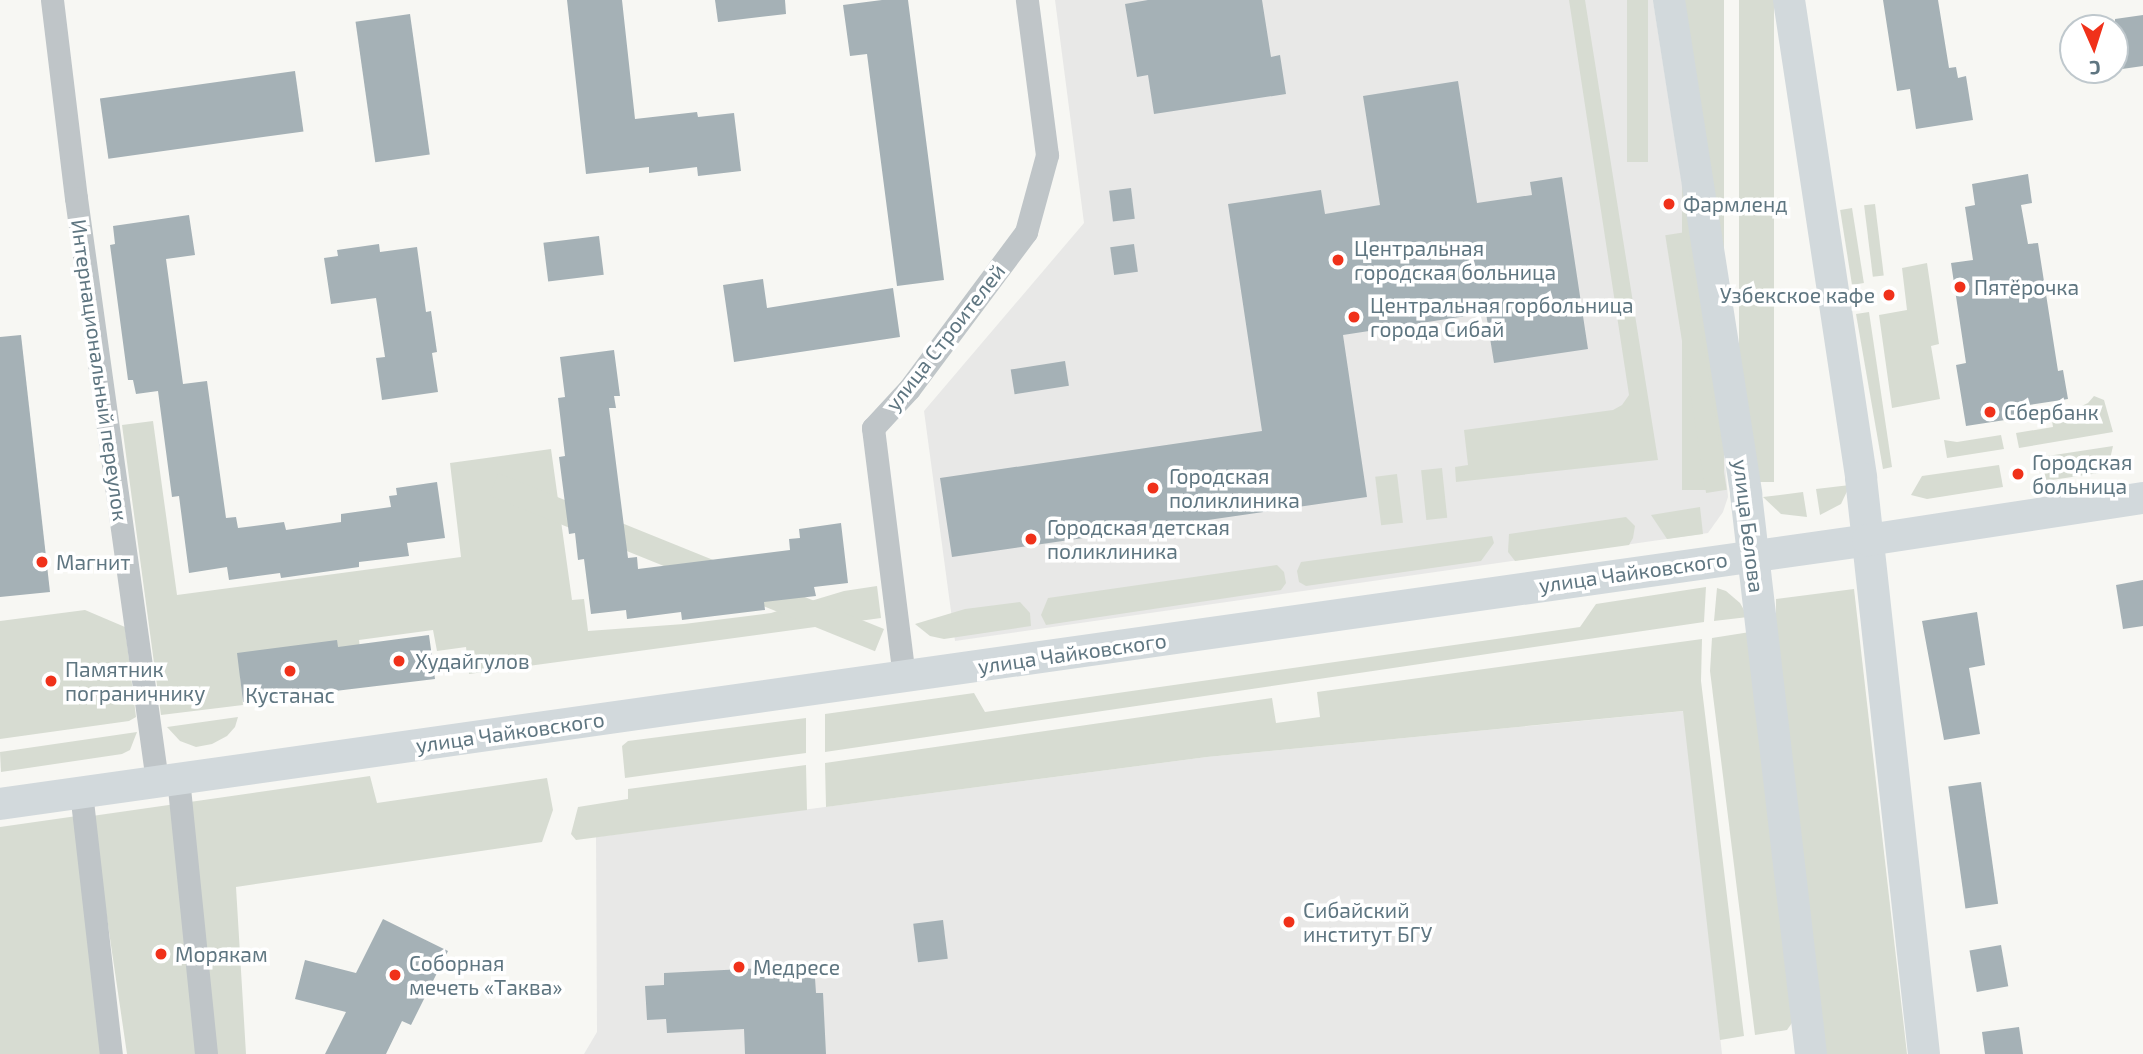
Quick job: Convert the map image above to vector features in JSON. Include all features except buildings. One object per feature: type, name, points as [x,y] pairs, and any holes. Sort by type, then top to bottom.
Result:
[{"type":"main road","name":"улица Белова","points":[[1669,0],[1754,555],[1811,1054]]},
{"type":"main road","points":[[1789,0],[1868,540],[1924,1054]]},
{"type":"main road","name":"улица Чайковского","points":[[0,804],[1868,540],[2143,498]]},
{"type":"street","name":"Интернациональный переулок","points":[[52,0],[80,225],[167,780],[206,1054]]},
{"type":"street","name":"улица Строителей","points":[[904,677],[873,428],[909,389],[1026,232],[1047,155],[1027,0]]},
{"type":"street","points":[[81,792],[111,1054]]},
{"type":"shaded area","name":"Центральная горбольница города Сибай","points":[[1055,0],[1653,0],[1723,443],[1728,497],[1723,512],[1708,533],[955,641],[924,411],[1084,223]]},
{"type":"shaded area","points":[[1569,0],[1585,0],[1658,460],[1456,482],[1455,467],[1468,465],[1464,430],[1613,410],[1622,405],[1629,395]]},
{"type":"shaded area","points":[[1627,0],[1648,0],[1648,162],[1627,162]]},
{"type":"shaded area","points":[[1682,0],[1724,0],[1724,490],[1682,490]]},
{"type":"shaded area","points":[[1739,0],[1774,0],[1774,482],[1739,482]]},
{"type":"shaded area","points":[[1875,204],[1884,275],[1873,277],[1864,205]]},
{"type":"shaded area","points":[[1852,208],[1864,283],[1852,285],[1840,210]]},
{"type":"shaded area","points":[[1686,232],[1727,490],[1706,493],[1665,235]]},
{"type":"shaded area","points":[[1927,263],[1939,344],[1931,346],[1940,399],[1892,408],[1879,315],[1907,310],[1902,268]]},
{"type":"shaded area","points":[[1869,312],[1892,467],[1883,469],[1856,314]]},
{"type":"shaded area","points":[[2094,396],[2104,400],[2113,432],[2019,448],[2016,433],[2053,427],[2051,415],[2071,411],[2088,403]]},
{"type":"shaded area","points":[[153,421],[177,595],[461,557],[450,463],[551,449],[572,600],[584,599],[588,631],[684,624],[771,613],[844,591],[877,586],[881,618],[469,674],[466,647],[437,651],[433,630],[359,640],[361,658],[240,675],[243,705],[161,715],[122,425]]},
{"type":"shaded area","points":[[2001,435],[2004,449],[1947,458],[1944,440],[1957,442]]},
{"type":"shaded area","points":[[2113,446],[2110,459],[2099,473],[2045,481],[2041,457]]},
{"type":"shaded area","points":[[1999,465],[2003,487],[1927,499],[1911,495],[1922,476]]},
{"type":"shaded area","points":[[1442,468],[1447,518],[1426,520],[1421,470]]},
{"type":"shaded area","points":[[498,473],[884,629],[875,651],[489,495]]},
{"type":"shaded area","points":[[1397,474],[1403,523],[1381,525],[1375,477]]},
{"type":"shaded area","points":[[1850,485],[1841,504],[1820,515],[1816,489]]},
{"type":"shaded area","points":[[1803,492],[1807,517],[1781,514],[1763,497]]},
{"type":"shaded area","points":[[1700,507],[1703,534],[1667,539],[1651,515]]},
{"type":"shaded area","points":[[1626,517],[1635,526],[1629,545],[1515,561],[1508,552],[1509,534]]},
{"type":"shaded area","points":[[1492,536],[1494,543],[1481,561],[1306,586],[1299,582],[1297,571],[1301,562]]},
{"type":"shaded area","points":[[1277,565],[1284,572],[1286,583],[1281,590],[1046,625],[1041,615],[1048,598]]},
{"type":"shaded area","points":[[1706,587],[1704,622],[825,752],[825,714],[974,693],[985,712],[1580,627],[1596,604]]},
{"type":"shaded area","points":[[1717,588],[1726,591],[1740,603],[1748,617],[1714,621]]},
{"type":"shaded area","points":[[1854,589],[1907,1054],[1825,1054],[1776,626],[1776,599]]},
{"type":"shaded area","points":[[1020,602],[1030,613],[1031,626],[944,639],[930,636],[915,624],[965,609]]},
{"type":"shaded area","points":[[85,610],[125,627],[136,717],[129,721],[0,739],[0,621]]},
{"type":"shaded area","points":[[1750,632],[1794,1020],[1787,1030],[1755,1035],[1710,671],[1712,638]]},
{"type":"shaded area","points":[[1702,639],[1701,681],[1744,1036],[1720,1040],[1683,711],[1207,757],[826,807],[825,763],[1272,698],[1276,723],[1320,717],[1317,692]]},
{"type":"shaded area","name":"Сибайский институт БГУ","points":[[1684,711],[1722,1054],[584,1054],[597,1032],[596,837],[1207,757]]},
{"type":"shaded area","points":[[238,717],[235,727],[227,736],[212,744],[196,747],[180,741],[167,727]]},
{"type":"shaded area","points":[[806,718],[806,753],[625,778],[622,746],[628,741]]},
{"type":"shaded area","points":[[137,732],[130,750],[122,754],[1,772],[0,752]]},
{"type":"shaded area","points":[[806,765],[807,810],[576,840],[571,834],[578,807],[628,799],[628,789]]},
{"type":"shaded area","points":[[370,776],[377,803],[547,778],[553,810],[542,842],[236,887],[246,1054],[127,1054],[92,816]]},
{"type":"shaded area","points":[[77,816],[105,1054],[0,1054],[0,827]]},
{"type":"place","name":"Фармленд","points":[[1669,204]]},
{"type":"place","name":"Центральная городская больница","points":[[1338,260]]},
{"type":"place","name":"Пятёрочка","points":[[1960,287]]},
{"type":"place","name":"Узбекское кафе","points":[[1889,295]]},
{"type":"place","name":"Центральная горбольница города Сибай","points":[[1354,317]]},
{"type":"place","name":"Сбербанк","points":[[1990,412]]},
{"type":"place","name":"Городская больница","points":[[2018,474]]},
{"type":"place","name":"Городская поликлиника","points":[[1153,488]]},
{"type":"place","name":"Городская детская поликлиника","points":[[1031,539]]},
{"type":"place","name":"Магнит","points":[[42,562]]},
{"type":"place","name":"Худайгулов","points":[[399,661]]},
{"type":"place","name":"Кустанас","points":[[290,671]]},
{"type":"place","name":"Памятник пограничнику","points":[[51,681]]},
{"type":"place","name":"Сибайский институт БГУ","points":[[1289,922]]},
{"type":"place","name":"Морякам","points":[[161,954]]},
{"type":"place","name":"Медресе","points":[[739,967]]},
{"type":"place","name":"Соборная мечеть «Таква»","points":[[395,975]]}]
